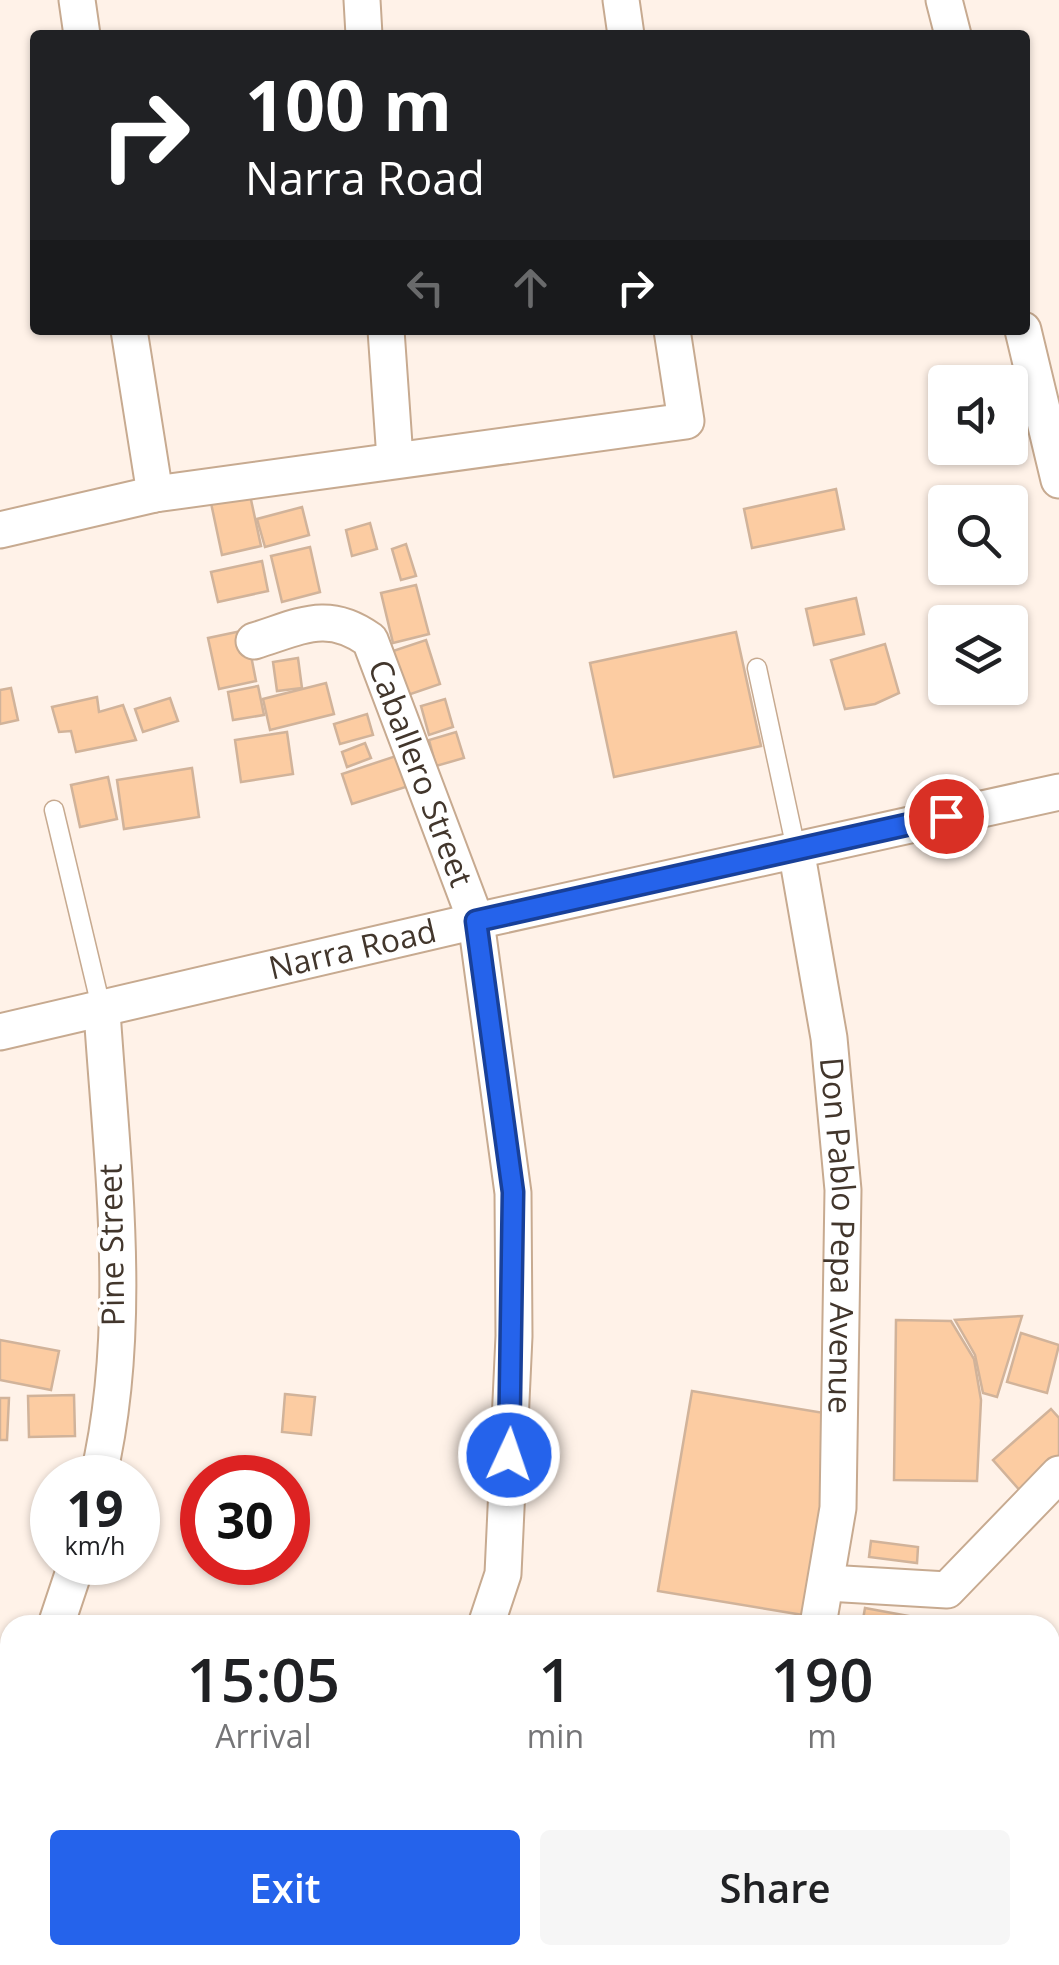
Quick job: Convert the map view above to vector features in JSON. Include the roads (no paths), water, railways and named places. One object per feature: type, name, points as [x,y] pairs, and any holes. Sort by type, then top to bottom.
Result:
[{"type":"street","points":[[77,0],[81,30]]},
{"type":"street","points":[[362,0],[364,30]]},
{"type":"street","points":[[621,0],[625,30]]},
{"type":"street","points":[[944,0],[951,30]]},
{"type":"street","points":[[130,335],[155,494]]},
{"type":"street","points":[[386,335],[396,459]]},
{"type":"street","points":[[0,530],[155,494],[686,421],[673,335]]},
{"type":"street","points":[[1024,335],[1059,480]]},
{"type":"street","name":"Caballero Street","points":[[254,641],[320,621],[348,624],[370,640],[476,921],[513,1192],[514,1336],[503,1574],[489,1615]]},
{"type":"street","name":"Narra Road","points":[[0,1032],[476,921],[1059,792]]},
{"type":"street","name":"Don Pablo Pepa Avenue","points":[[796,849],[829,1038],[843,1190],[838,1490],[820,1615]]},
{"type":"street","name":"Pine Street","points":[[102,1011],[117,1234],[111,1424],[104,1455]]},
{"type":"street","points":[[827,1583],[947,1590],[1059,1474]]},
{"type":"street","points":[[59,1615],[69,1585]]},
{"type":"lane","points":[[757,668],[796,849]]},
{"type":"lane","points":[[54,810],[102,1011]]}]
